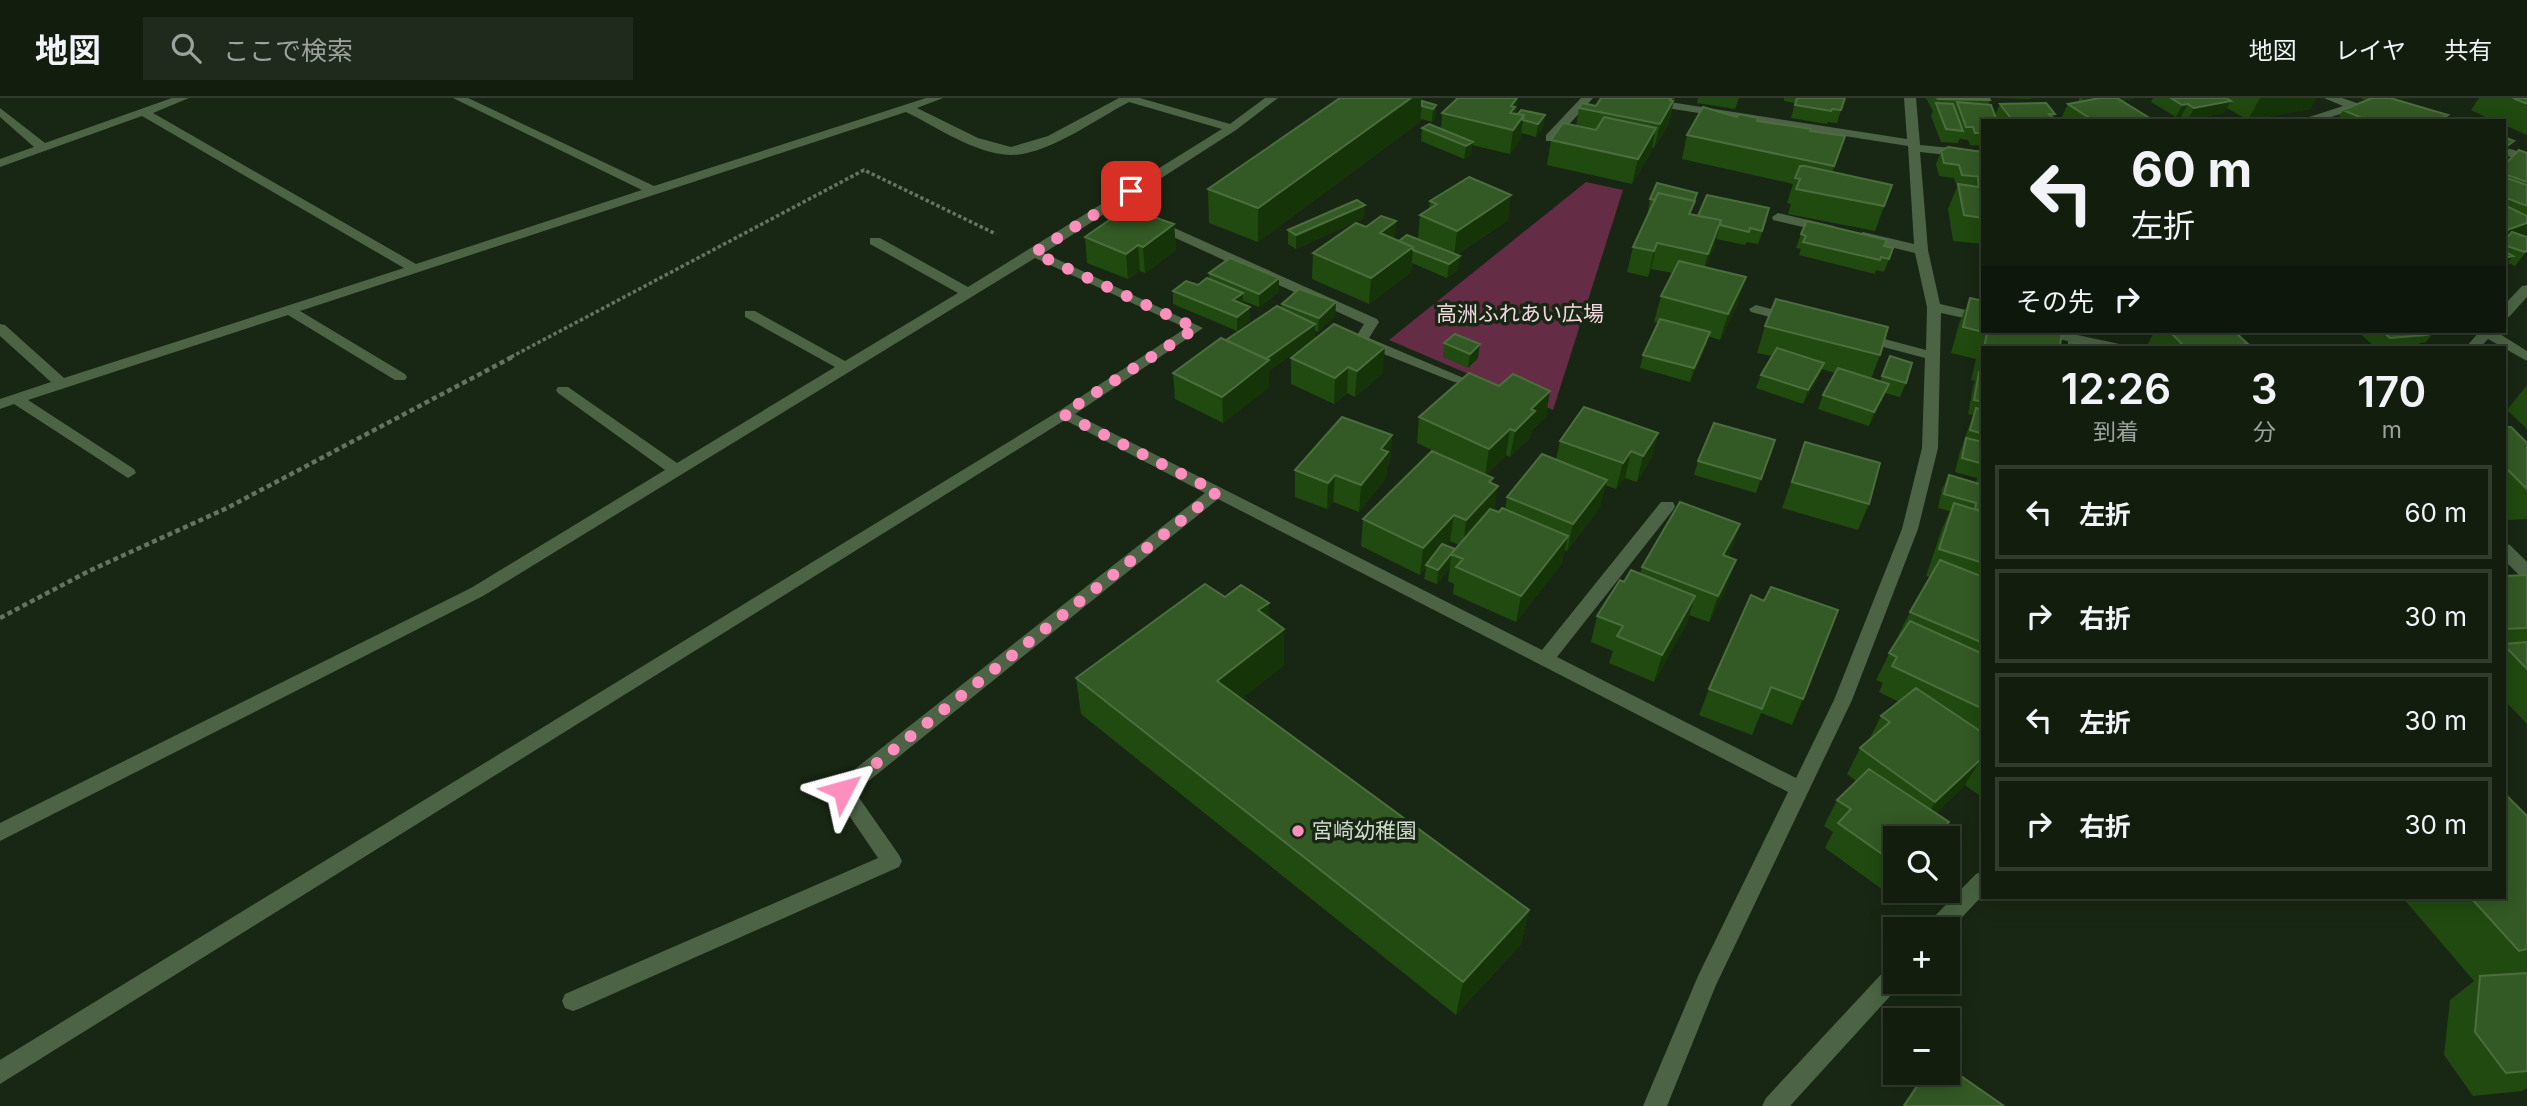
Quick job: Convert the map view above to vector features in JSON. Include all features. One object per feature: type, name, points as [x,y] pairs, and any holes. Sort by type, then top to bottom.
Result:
[{"type":"street","points":[[0,163],[183,98]]},
{"type":"street","points":[[459,98],[651,190]]},
{"type":"street","points":[[0,404],[937,98]]},
{"type":"street","points":[[907,108],[993,148],[1011,152],[1032,147],[1128,98],[1232,128]]},
{"type":"street","points":[[0,833],[477,592],[1034,253],[1232,128],[1272,98]]},
{"type":"street","points":[[1550,138],[1587,98]]},
{"type":"street","points":[[1622,98],[1981,155]]},
{"type":"street","points":[[1655,1106],[1706,983],[1843,700],[1910,529],[1930,448],[1934,307],[1922,250],[1910,98]]},
{"type":"street","points":[[2330,98],[2397,119]]},
{"type":"street","points":[[2310,119],[2355,106]]},
{"type":"street","points":[[0,111],[43,148]]},
{"type":"street","points":[[144,112],[414,268]]},
{"type":"street","points":[[2506,152],[2527,158]]},
{"type":"street","points":[[1111,204],[1372,322],[1361,340],[1459,380]]},
{"type":"street","points":[[1778,217],[1922,250]]},
{"type":"street","points":[[875,241],[968,293]]},
{"type":"street","points":[[0,1073],[1063,414],[1196,328],[1034,253]]},
{"type":"street","points":[[2506,312],[2527,289]]},
{"type":"street","points":[[1934,307],[1981,318]]},
{"type":"street","points":[[288,309],[400,377]]},
{"type":"street","points":[[1756,309],[1806,323]]},
{"type":"street","points":[[750,314],[845,368]]},
{"type":"street","points":[[0,328],[62,384]]},
{"type":"street","points":[[1844,332],[1933,356]]},
{"type":"street","points":[[2050,333],[2110,346]]},
{"type":"street","points":[[2474,346],[2486,333]]},
{"type":"street","points":[[2491,333],[2527,358]]},
{"type":"street","points":[[563,390],[678,472]]},
{"type":"street","points":[[16,399],[128,472]]},
{"type":"street","points":[[1063,414],[1800,789]]},
{"type":"street","points":[[573,1001],[892,861],[843,790],[1217,492]]},
{"type":"street","points":[[1545,659],[1667,506]]},
{"type":"street","points":[[2506,551],[2527,573]]},
{"type":"street","points":[[1948,917],[1981,882]]},
{"type":"street","points":[[1774,1106],[1883,988]]},
{"type":"path","points":[[0,618],[89,571],[227,508],[864,170],[1034,253]]},
{"type":"green space","name":"高洲ふれあい広場","points":[[1586,182],[1623,190],[1553,410],[1389,340]]},
{"type":"building","points":[[1340,98],[1411,98],[1258,208],[1208,189]]},
{"type":"building","points":[[1458,98],[1517,98],[1510,113],[1524,115],[1513,130],[1442,113]]},
{"type":"building","points":[[1601,98],[1672,98],[1670,100],[1673,101],[1660,124],[1579,108],[1582,103],[1596,106]]},
{"type":"building","points":[[1797,98],[1845,98],[1841,110],[1831,111],[1795,105]]},
{"type":"building","points":[[1989,98],[1990,100],[1938,99]]},
{"type":"building","points":[[2117,98],[2151,119],[2091,119],[2068,104]]},
{"type":"building","points":[[2171,98],[2226,98],[2231,101],[2194,108]]},
{"type":"building","points":[[2372,98],[2390,98],[2448,115],[2441,119],[2364,119],[2343,110]]},
{"type":"building","points":[[2513,98],[2527,98],[2527,104]]},
{"type":"building","points":[[1422,101],[1436,105],[1433,109],[1422,106]]},
{"type":"building","points":[[1957,102],[1991,105],[1996,119],[1981,119],[1981,133],[1975,133],[1973,127],[1966,127]]},
{"type":"building","points":[[1936,103],[1953,104],[1963,131],[1946,129]]},
{"type":"building","points":[[2046,103],[2055,114],[2049,114],[2053,119],[2011,119],[2000,104]]},
{"type":"building","points":[[1703,107],[1737,117],[1739,114],[1758,118],[1757,121],[1845,136],[1834,166],[1687,135]]},
{"type":"building","points":[[1521,110],[1545,115],[1538,124],[1523,120],[1524,115],[1518,114]]},
{"type":"building","points":[[1604,117],[1656,128],[1638,159],[1551,140],[1563,123],[1596,130]]},
{"type":"building","points":[[1429,124],[1473,142],[1466,146],[1422,128]]},
{"type":"building","points":[[2506,138],[2514,141],[2506,147]]},
{"type":"building","points":[[1948,147],[1981,152],[1981,177],[1962,175],[1959,165],[1944,163],[1941,151]]},
{"type":"building","points":[[2519,150],[2527,153],[2527,182],[2506,175],[2506,163]]},
{"type":"building","points":[[1800,166],[1892,185],[1884,206],[1796,189],[1800,179],[1795,178]]},
{"type":"building","points":[[1469,177],[1511,195],[1457,231],[1420,215],[1437,204],[1430,201]]},
{"type":"building","points":[[2506,178],[2527,185],[2527,206],[2506,198]]},
{"type":"building","points":[[1978,179],[1981,180],[1981,218],[1964,215],[1958,184],[1979,187]]},
{"type":"building","points":[[1657,183],[1697,193],[1694,201],[1658,193],[1655,200],[1650,199]]},
{"type":"building","points":[[1658,193],[1695,201],[1689,214],[1721,220],[1708,254],[1657,243],[1654,251],[1633,247]]},
{"type":"building","points":[[1707,195],[1769,208],[1762,231],[1750,228],[1749,232],[1720,225],[1721,220],[1698,216]]},
{"type":"building","points":[[1357,200],[1365,205],[1296,235],[1288,230]]},
{"type":"building","points":[[2506,206],[2527,216],[2527,223],[2506,230]]},
{"type":"building","points":[[1122,211],[1134,215],[1140,212],[1174,224],[1143,247],[1138,245],[1126,254],[1085,237]]},
{"type":"building","points":[[1381,216],[1396,221],[1380,233],[1413,247],[1371,278],[1313,253],[1356,223],[1366,227]]},
{"type":"building","points":[[1807,221],[1887,240],[1884,246],[1893,248],[1889,259],[1881,257],[1880,260],[1803,242],[1806,236],[1801,234]]},
{"type":"building","points":[[2512,232],[2527,237],[2527,250],[2525,252],[2506,246],[2506,239]]},
{"type":"building","points":[[1407,235],[1460,256],[1449,264],[1413,250],[1413,247],[1399,241]]},
{"type":"building","points":[[1230,258],[1279,278],[1259,294],[1209,273]]},
{"type":"building","points":[[1679,261],[1746,277],[1728,314],[1661,296]]},
{"type":"building","points":[[1207,278],[1243,293],[1233,300],[1250,307],[1237,317],[1173,291],[1186,281],[1198,285]]},
{"type":"building","points":[[1299,289],[1336,302],[1319,318],[1282,304]]},
{"type":"building","points":[[1970,298],[1981,301],[1981,332],[1963,327]]},
{"type":"building","points":[[1776,299],[1888,327],[1880,355],[1765,326]]},
{"type":"building","points":[[1277,306],[1315,324],[1266,359],[1226,340]]},
{"type":"building","points":[[1660,319],[1710,332],[1694,368],[1643,355]]},
{"type":"building","points":[[1334,324],[1385,347],[1357,371],[1348,367],[1335,378],[1291,358]]},
{"type":"building","points":[[1987,333],[2062,333],[2060,346],[1984,346]]},
{"type":"building","points":[[2171,333],[2236,333],[2248,344],[2230,346],[2184,346]]},
{"type":"building","points":[[2384,333],[2426,335],[2390,338]]},
{"type":"building","points":[[1455,334],[1480,344],[1470,354],[1444,343]]},
{"type":"building","points":[[1221,338],[1269,360],[1222,397],[1173,373]]},
{"type":"building","points":[[2069,342],[2089,346],[2069,346]]},
{"type":"building","points":[[1777,348],[1824,363],[1808,390],[1761,375]]},
{"type":"building","points":[[1890,356],[1912,363],[1906,383],[1882,376]]},
{"type":"building","points":[[1838,368],[1889,384],[1874,412],[1823,395]]},
{"type":"building","points":[[1979,372],[1981,372],[1981,402],[1974,400]]},
{"type":"building","points":[[1469,373],[1499,386],[1513,374],[1550,391],[1531,409],[1535,411],[1515,431],[1510,429],[1489,449],[1419,417]]},
{"type":"building","points":[[1584,407],[1658,433],[1643,456],[1631,451],[1623,463],[1560,441]]},
{"type":"building","points":[[1976,408],[1981,409],[1981,433],[1970,430]]},
{"type":"building","points":[[1342,417],[1392,435],[1381,449],[1388,452],[1361,485],[1335,475],[1328,483],[1295,470]]},
{"type":"building","points":[[1714,423],[1775,440],[1761,479],[1698,461]]},
{"type":"building","points":[[2506,427],[2511,427],[2527,443],[2527,489],[2506,468]]},
{"type":"building","points":[[1966,438],[1981,442],[1981,463],[1962,458]]},
{"type":"building","points":[[1805,442],[1880,463],[1869,504],[1792,482]]},
{"type":"building","points":[[1432,451],[1493,478],[1489,482],[1498,486],[1466,520],[1454,515],[1423,548],[1363,519]]},
{"type":"building","points":[[1542,454],[1607,480],[1573,524],[1507,497]]},
{"type":"building","points":[[1949,475],[1981,484],[1981,511],[1975,509],[1976,503],[1944,494]]},
{"type":"building","points":[[1680,502],[1740,524],[1723,555],[1736,560],[1718,596],[1642,567]]},
{"type":"building","points":[[1954,503],[1981,511],[1981,562],[1939,549]]},
{"type":"building","points":[[1502,508],[1568,536],[1521,596],[1456,567],[1463,559],[1451,554],[1490,509],[1499,512]]},
{"type":"building","points":[[1442,544],[1455,549],[1438,570],[1426,565]]},
{"type":"building","points":[[1940,560],[1981,576],[1981,642],[1910,612]]},
{"type":"building","points":[[1631,570],[1695,596],[1662,655],[1617,636],[1623,626],[1597,616],[1620,580],[1624,582]]},
{"type":"building","points":[[2527,575],[2527,628],[2506,629],[2506,576]]},
{"type":"building","name":"宮崎幼稚園","points":[[1205,584],[1225,597],[1241,585],[1269,603],[1258,610],[1284,629],[1217,681],[1529,910],[1463,982],[1076,678]]},
{"type":"building","points":[[1771,587],[1838,610],[1803,699],[1771,687],[1762,709],[1709,689],[1751,595],[1764,601]]},
{"type":"building","points":[[1910,621],[1981,653],[1981,708],[1892,666],[1897,657],[1889,653]]},
{"type":"building","points":[[2527,642],[2527,669],[2506,647],[2506,644]]},
{"type":"building","points":[[1916,688],[1981,732],[1981,759],[1935,802],[1860,748],[1890,722],[1881,716]]},
{"type":"building","points":[[1869,769],[1949,822],[1945,826],[1883,826],[1883,855],[1838,823],[1851,809],[1837,800]]},
{"type":"building","points":[[2506,795],[2527,816],[2527,949],[2519,951],[2472,899],[2506,899]]},
{"type":"building","points":[[2527,973],[2527,1071],[2506,1073],[2475,1032],[2480,976]]},
{"type":"building","points":[[1960,1075],[2004,1106],[1904,1106],[1918,1085],[1960,1085]]},
{"type":"place","name":"宮崎幼稚園","points":[[1298,831]]},
{"type":"route","points":[[843,790],[1217,492],[1063,414],[1196,328],[1034,253],[1131,191]]}]
